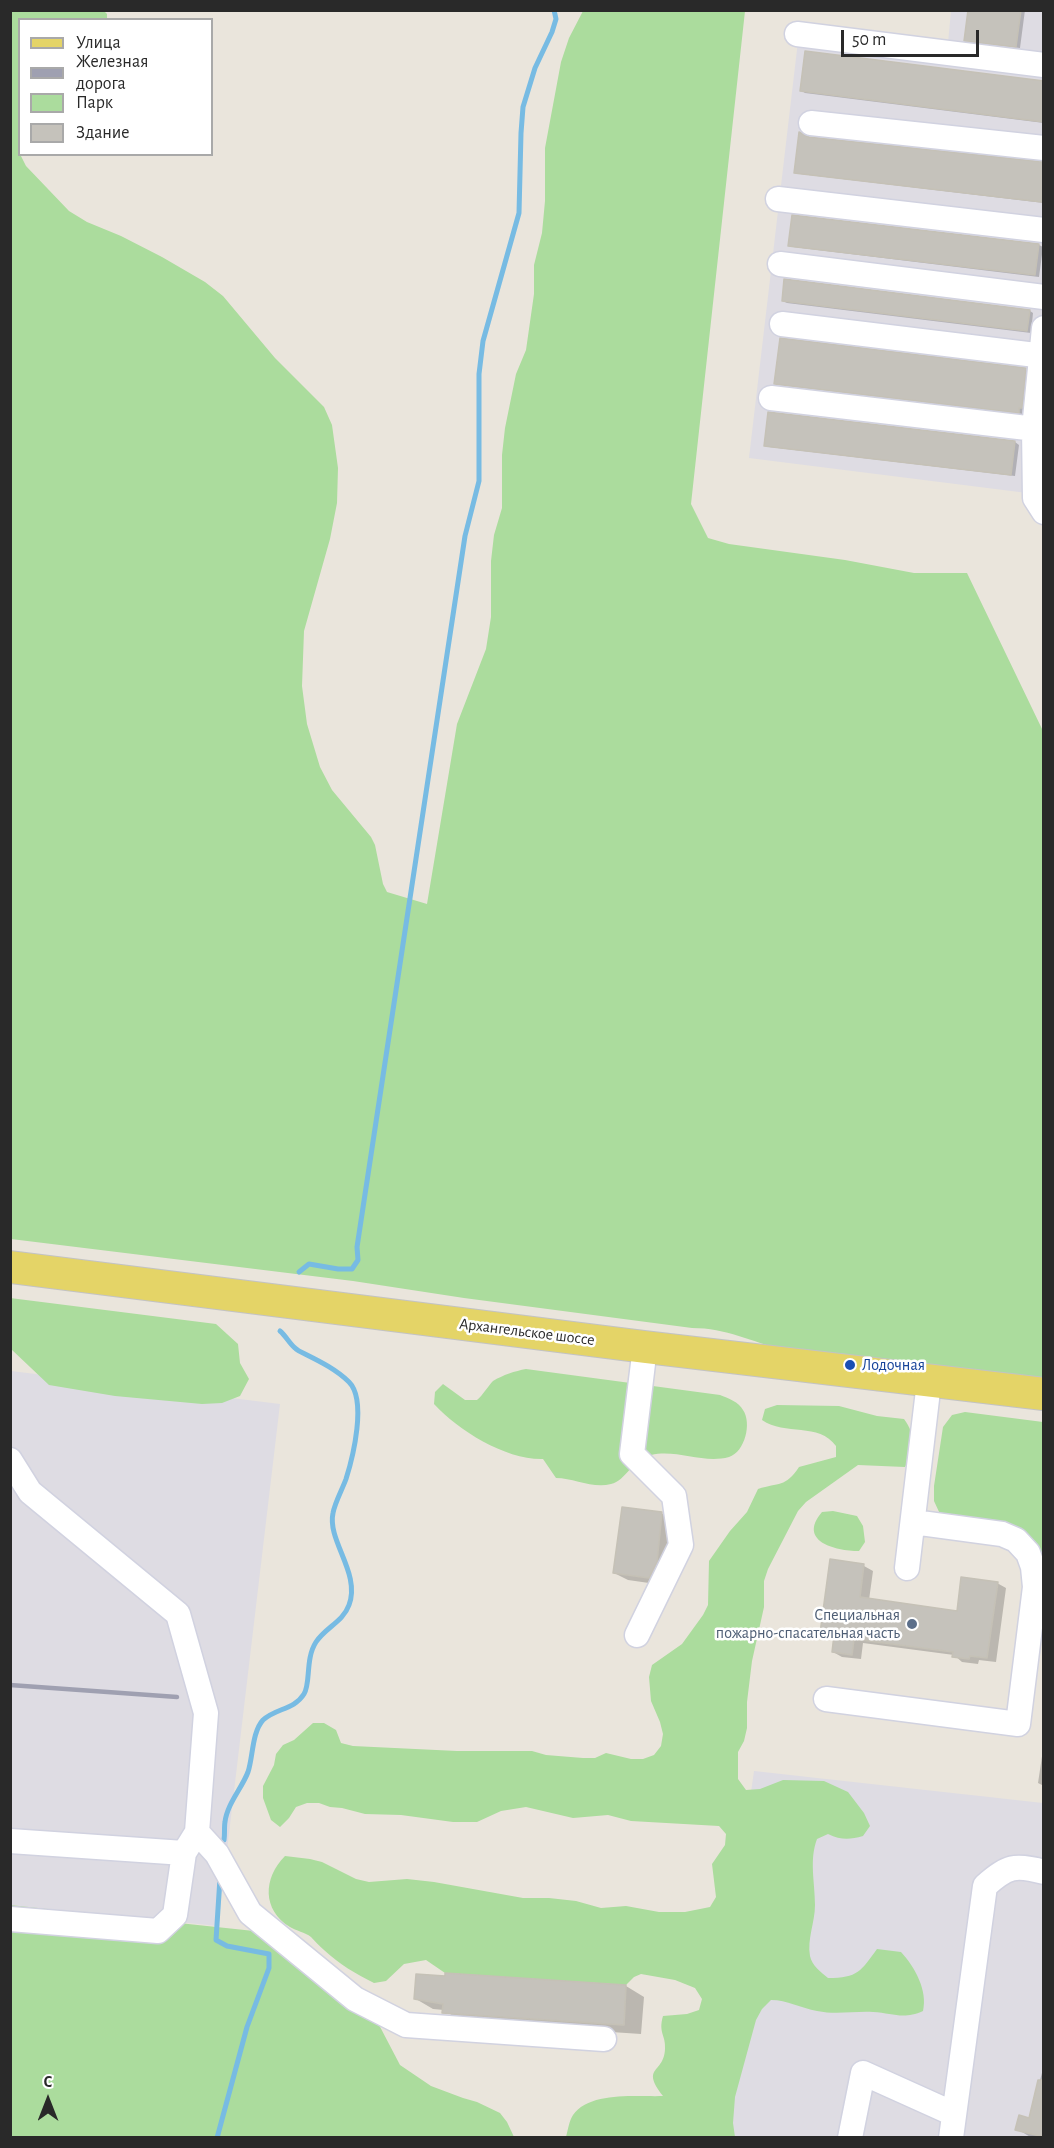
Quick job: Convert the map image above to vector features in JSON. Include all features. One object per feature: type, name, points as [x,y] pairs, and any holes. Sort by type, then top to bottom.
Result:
[{"type":"main road","name":"Архангельское шоссе","points":[[10,1267],[929,1382],[1044,1394]]},
{"type":"lane","points":[[797,33],[1044,65]]},
{"type":"lane","points":[[811,123],[1044,148]]},
{"type":"lane","points":[[778,199],[1044,230]]},
{"type":"lane","points":[[780,264],[1044,297]]},
{"type":"lane","points":[[782,324],[1042,356]]},
{"type":"lane","points":[[1044,328],[1035,498],[1044,512]]},
{"type":"lane","points":[[771,398],[1039,429]]},
{"type":"lane","points":[[637,1635],[681,1545],[674,1496],[632,1454],[645,1347]]},
{"type":"lane","points":[[907,1568],[929,1382]]},
{"type":"lane","points":[[10,1460],[30,1492],[178,1614],[206,1713],[197,1832],[184,1853],[175,1915],[158,1931],[10,1918]]},
{"type":"lane","points":[[826,1699],[1018,1724],[1035,1587],[1033,1567],[1028,1553],[1016,1540],[1002,1534],[913,1522]]},
{"type":"lane","points":[[197,1832],[217,1854],[249,1913],[355,2000],[406,2025],[604,2039]]},
{"type":"lane","points":[[10,1841],[184,1853]]},
{"type":"lane","points":[[850,2138],[863,2073],[956,2131],[985,1886],[999,1873],[1022,1866],[1044,1872]]},
{"type":"shaded area","points":[[951,11],[1043,11],[1043,495],[749,458],[800,24],[948,43]]},
{"type":"shaded area","points":[[11,1371],[280,1404],[218,1926],[11,1905]]},
{"type":"shaded area","points":[[754,1771],[1043,1803],[1043,2137],[702,2138]]},
{"type":"green space","points":[[103,10],[107,14],[107,18],[18,18],[18,156],[21,156],[26,166],[69,211],[87,222],[162,257],[205,282],[223,296],[275,358],[324,407],[332,425],[338,468],[337,503],[330,539],[304,631],[302,686],[307,724],[320,767],[332,790],[375,845],[383,884],[387,892],[427,904],[457,724],[486,649],[491,617],[491,561],[494,535],[502,508],[502,455],[505,428],[516,374],[526,350],[534,294],[534,265],[542,233],[545,201],[545,148],[561,62],[569,38],[583,11],[745,11],[691,504],[708,538],[729,544],[845,560],[914,573],[967,573],[1043,731],[1043,1382],[784,1350],[716,1330],[464,1298],[353,1281],[11,1239],[11,11]]},
{"type":"green space","points":[[10,1298],[216,1324],[238,1344],[240,1363],[249,1379],[240,1396],[222,1403],[202,1404],[115,1396],[49,1385],[11,1349]]},
{"type":"green space","points":[[526,1369],[720,1395],[741,1407],[746,1416],[747,1429],[743,1443],[735,1454],[719,1459],[670,1454],[651,1455],[639,1460],[616,1482],[597,1485],[556,1478],[543,1459],[514,1455],[484,1442],[456,1424],[434,1404],[435,1392],[443,1384],[465,1400],[477,1400],[493,1381]]},
{"type":"green space","points":[[777,1405],[839,1406],[877,1416],[904,1419],[911,1431],[913,1443],[911,1455],[905,1467],[858,1465],[806,1502],[798,1511],[764,1581],[764,1607],[752,1661],[747,1702],[747,1728],[738,1752],[738,1779],[746,1790],[760,1789],[783,1780],[824,1781],[848,1792],[864,1813],[870,1826],[863,1836],[849,1839],[828,1834],[817,1839],[813,1863],[815,1905],[809,1950],[811,1960],[828,1978],[838,1978],[858,1972],[877,1949],[901,1952],[911,1965],[922,1987],[923,2011],[904,2016],[873,2012],[831,2013],[771,2000],[756,2020],[735,2097],[733,2123],[735,2137],[566,2137],[573,2115],[581,2107],[591,2102],[615,2097],[663,2096],[653,2080],[653,2075],[664,2057],[665,2044],[661,2026],[663,2016],[687,2014],[699,2010],[702,1999],[695,1988],[675,1980],[641,1974],[626,1985],[445,1973],[426,1960],[404,1964],[386,1981],[374,1983],[342,1964],[309,1935],[292,1928],[281,1920],[270,1903],[269,1893],[273,1874],[285,1856],[322,1862],[356,1879],[369,1882],[407,1879],[523,1898],[576,1901],[601,1908],[626,1906],[659,1912],[685,1912],[710,1907],[716,1897],[712,1864],[725,1845],[726,1834],[719,1826],[631,1821],[608,1815],[573,1818],[526,1807],[501,1811],[477,1822],[453,1822],[401,1815],[365,1814],[319,1803],[307,1803],[296,1807],[280,1827],[271,1820],[263,1798],[263,1786],[274,1765],[276,1754],[283,1745],[294,1740],[313,1723],[324,1723],[336,1730],[341,1743],[353,1746],[457,1751],[532,1751],[546,1755],[583,1758],[595,1758],[606,1753],[631,1759],[643,1759],[654,1755],[661,1746],[663,1734],[651,1701],[649,1677],[652,1665],[682,1644],[703,1615],[708,1605],[709,1561],[747,1512],[758,1489],[785,1481],[799,1467],[836,1457],[836,1446],[820,1434],[771,1425],[762,1420],[765,1409]]},
{"type":"green space","points":[[965,1412],[1043,1422],[1043,1600],[1033,1551],[940,1514],[934,1501],[934,1486],[943,1427],[952,1415]]},
{"type":"green space","points":[[833,1511],[857,1516],[863,1526],[865,1542],[859,1551],[830,1546],[816,1537],[815,1522],[822,1512]]},
{"type":"green space","points":[[10,1905],[282,1934],[377,2021],[400,2065],[431,2086],[477,2102],[500,2113],[514,2137],[11,2137]]},
{"type":"building","points":[[968,10],[1021,10],[1016,47],[964,41]]},
{"type":"building","points":[[805,51],[1044,81],[1044,122],[800,91]]},
{"type":"building","points":[[799,132],[809,137],[1044,162],[1042,202],[794,173]]},
{"type":"building","points":[[792,215],[1039,244],[1035,275],[788,246]]},
{"type":"building","points":[[784,279],[1030,310],[1027,331],[782,301]]},
{"type":"building","points":[[780,338],[1026,368],[1022,408],[1019,408],[1019,413],[774,384]]},
{"type":"building","points":[[768,412],[1015,441],[1011,475],[764,446]]},
{"type":"building","points":[[622,1507],[662,1512],[657,1562],[649,1578],[613,1573]]},
{"type":"building","points":[[830,1559],[864,1564],[860,1597],[957,1611],[961,1577],[998,1582],[987,1658],[952,1657],[953,1652],[854,1639],[852,1655],[832,1652],[834,1635],[820,1633]]},
{"type":"building","points":[[445,1973],[626,1985],[624,2025],[442,2013],[443,2004],[414,1999],[416,1974],[445,1976]]},
{"type":"building","points":[[1038,2080],[1044,2080],[1044,2137],[1015,2130],[1019,2115],[1029,2118]]},
{"type":"waterway","points":[[299,1272],[309,1264],[352,1269],[358,1260],[357,1247],[465,536],[479,481],[479,374],[483,341],[519,213],[523,107],[535,68],[552,32],[556,19],[554,10]]},
{"type":"waterway","points":[[224,1840],[226,1815],[248,1772],[259,1725],[268,1716],[295,1703],[304,1694],[310,1656],[316,1642],[346,1611],[352,1593],[348,1569],[332,1524],[334,1509],[346,1479],[355,1443],[358,1415],[354,1390],[349,1382],[339,1374],[296,1349],[280,1331]]},
{"type":"waterway","points":[[217,2138],[247,2027],[269,1968],[269,1954],[227,1946],[216,1940],[220,1878]]},
{"type":"railway","points":[[10,1685],[177,1697]]},
{"type":"place","name":"Лодочная","points":[[850,1365]]},
{"type":"place","name":"Специальная пожарно-спасательная часть","points":[[912,1624]]}]
